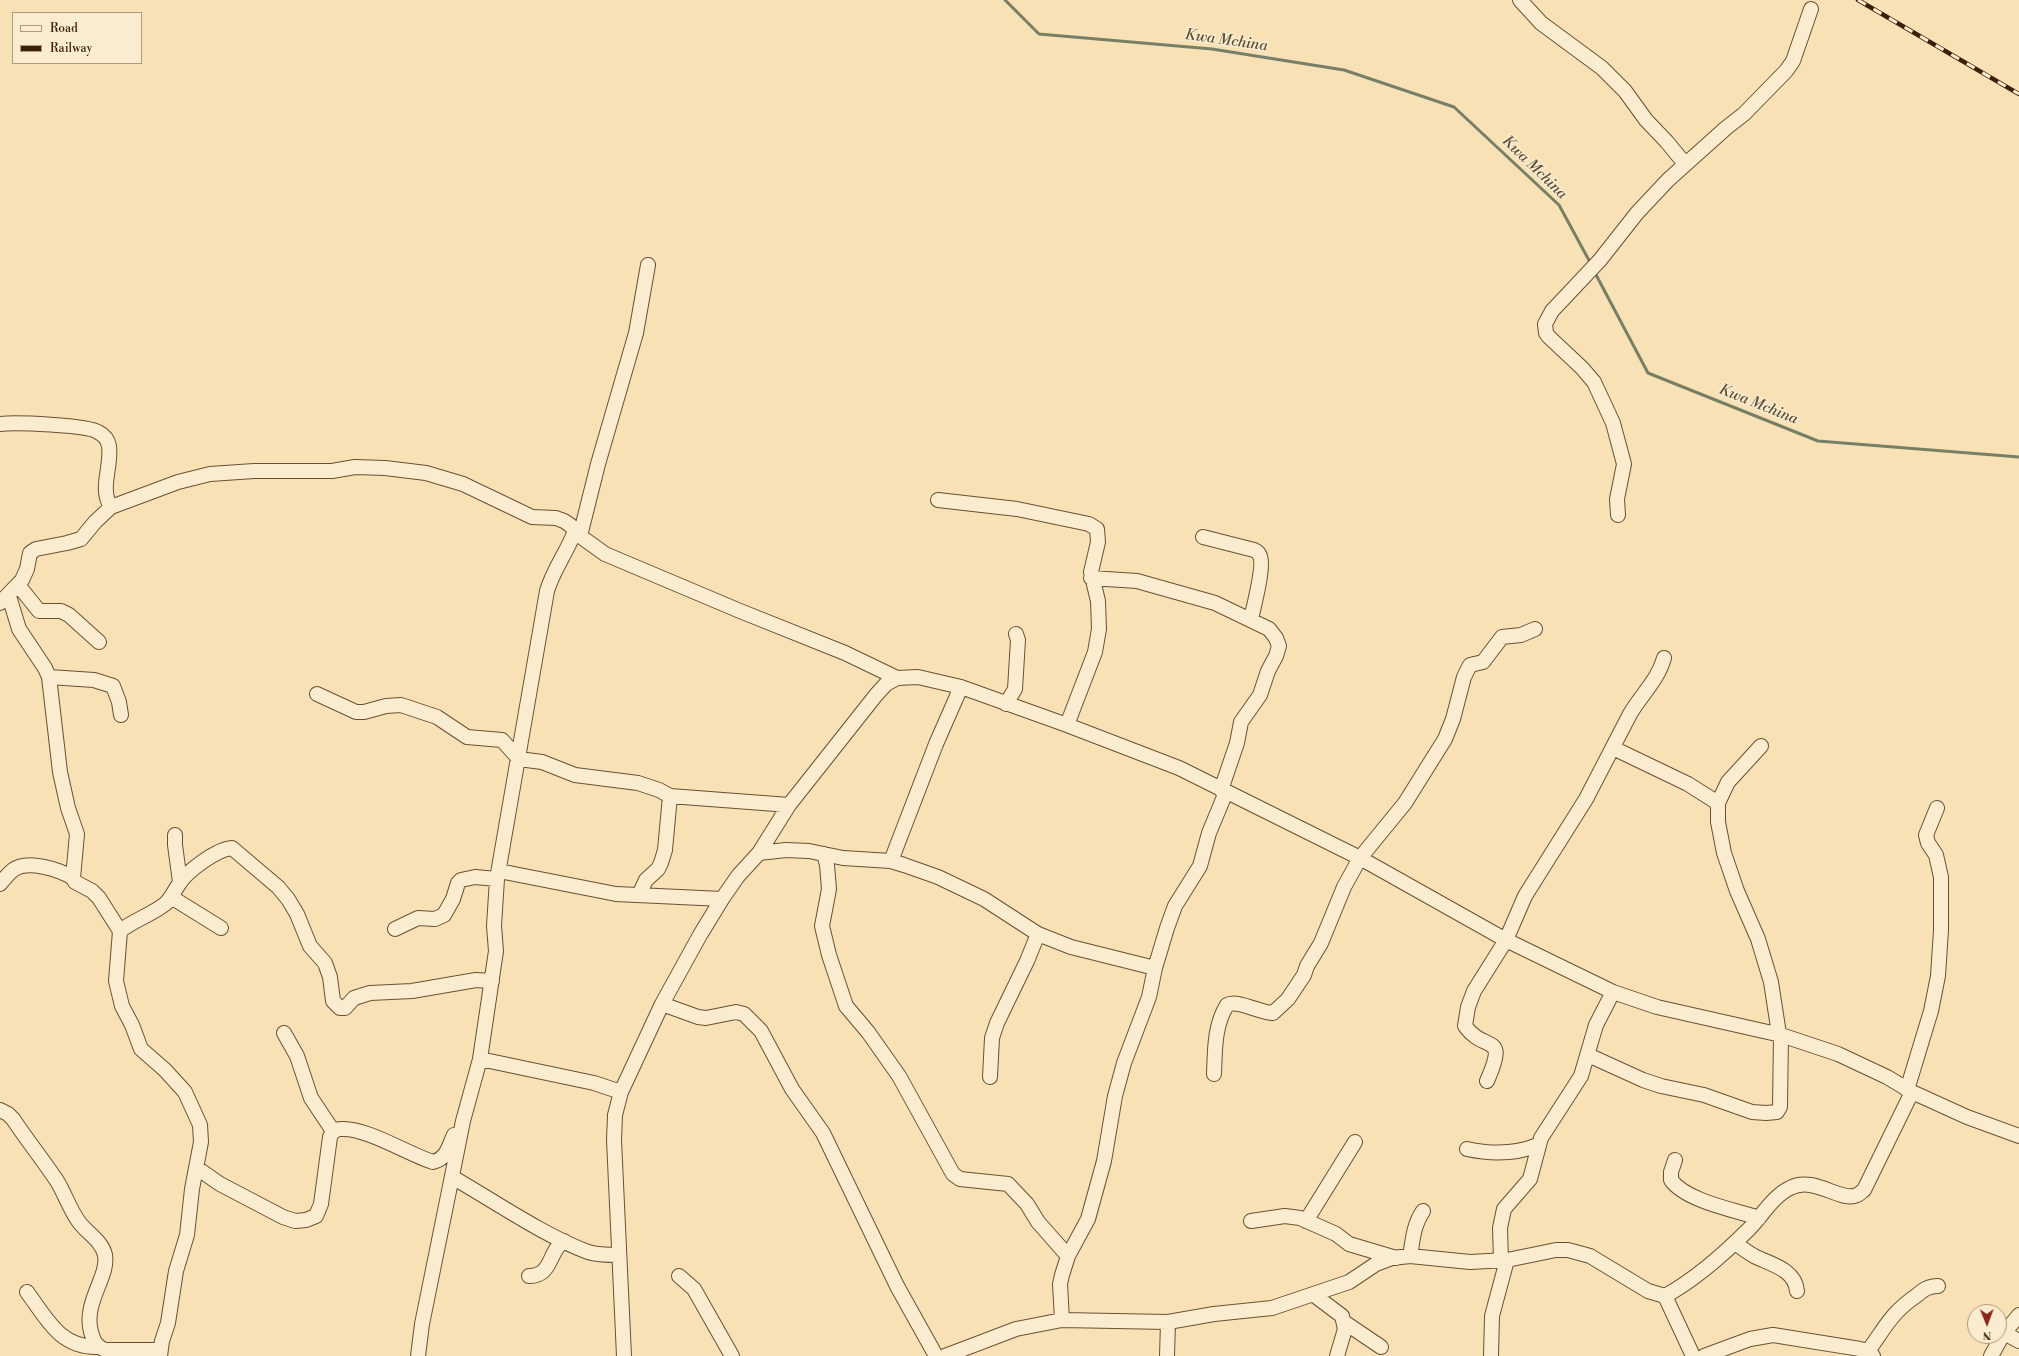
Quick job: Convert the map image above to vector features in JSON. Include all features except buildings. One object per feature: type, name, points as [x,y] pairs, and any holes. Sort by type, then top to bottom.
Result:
[{"type":"street","points":[[1520,0],[1541,23],[1602,68],[1625,91],[1646,120],[1668,142],[1685,164]]},
{"type":"street","points":[[1618,515],[1617,499],[1624,464],[1613,423],[1594,382],[1582,368],[1546,333],[1544,324],[1552,311],[1600,260],[1636,213],[1685,164],[1744,114],[1786,71],[1794,61],[1812,9]]},
{"type":"street","points":[[418,1356],[422,1324],[463,1121],[480,1059],[496,951],[494,926],[498,875],[547,591],[550,579],[577,534],[636,333],[648,265]]},
{"type":"street","points":[[0,424],[32,424],[91,429],[104,436],[109,447],[106,491],[107,500],[111,506]]},
{"type":"street","points":[[9,595],[27,569],[30,553],[36,549],[68,544],[81,539],[94,522],[111,506],[178,482],[210,474],[254,471],[332,471],[355,467],[385,468],[426,473],[463,484],[532,517],[556,518],[564,521],[570,524],[577,534],[605,554],[740,611],[845,653],[897,678],[918,678],[960,687],[1067,725],[1179,768],[1360,858],[1506,940],[1613,992],[1664,1009],[1780,1034],[1838,1054],[1887,1077],[1909,1091],[1967,1117],[2019,1136]]},
{"type":"street","points":[[938,500],[1017,509],[1093,526],[1097,529],[1099,534],[1092,564],[1091,578],[1098,601],[1099,629],[1095,652],[1067,725]]},
{"type":"street","points":[[1203,537],[1254,550],[1259,554],[1261,560],[1260,573],[1251,620]]},
{"type":"street","points":[[1062,1320],[1060,1284],[1068,1256],[1088,1218],[1104,1161],[1114,1104],[1124,1063],[1149,997],[1154,968],[1166,928],[1175,906],[1200,866],[1209,833],[1224,791],[1241,722],[1256,704],[1268,671],[1278,650],[1278,643],[1273,632],[1215,602],[1168,588],[1137,581],[1091,578]]},
{"type":"street","points":[[9,595],[39,611],[61,611],[69,615],[99,642]]},
{"type":"street","points":[[9,595],[19,629],[45,668],[49,677],[60,772],[68,808],[77,834],[74,878]]},
{"type":"street","points":[[1214,1074],[1217,1032],[1222,1013],[1227,1005],[1235,1004],[1261,1012],[1273,1013],[1288,999],[1322,943],[1344,887],[1360,858],[1405,803],[1445,739],[1453,720],[1464,677],[1470,665],[1482,662],[1502,637],[1521,635],[1535,629]]},
{"type":"street","points":[[1006,704],[1015,689],[1017,682],[1018,640],[1016,634]]},
{"type":"street","points":[[1487,1081],[1496,1062],[1496,1048],[1467,1028],[1464,1020],[1474,991],[1506,940],[1525,896],[1582,806],[1633,708],[1662,669],[1664,658]]},
{"type":"street","points":[[49,677],[94,680],[113,686],[119,702],[121,715]]},
{"type":"street","points":[[624,1356],[618,1255],[614,1140],[615,1115],[621,1092],[662,1004],[700,935],[722,899],[738,876],[759,853],[789,805],[876,695],[886,684],[897,678]]},
{"type":"street","points":[[891,861],[936,744],[960,687]]},
{"type":"street","points":[[317,694],[356,712],[364,712],[386,706],[401,705],[416,709],[437,717],[467,737],[502,740],[519,759],[542,762],[575,775],[638,784],[659,790],[670,796],[789,805]]},
{"type":"street","points":[[1588,1055],[1643,1080],[1704,1095],[1752,1112],[1772,1113],[1777,1112],[1780,1107],[1780,1034],[1772,988],[1758,939],[1737,890],[1724,853],[1718,822],[1718,803],[1728,782],[1761,746]]},
{"type":"street","points":[[1613,748],[1688,784],[1718,803]]},
{"type":"street","points":[[639,895],[646,880],[653,875],[661,863],[665,850],[670,796]]},
{"type":"street","points":[[1251,1221],[1285,1216],[1300,1218],[1336,1234],[1349,1244],[1403,1257],[1470,1262],[1504,1260],[1556,1250],[1580,1252],[1590,1256],[1648,1292],[1665,1296],[1678,1289],[1735,1243],[1778,1196],[1797,1185],[1809,1184],[1848,1197],[1857,1196],[1864,1190],[1909,1091],[1931,1011],[1938,976],[1941,930],[1941,877],[1936,855],[1928,843],[1926,835],[1937,808]]},
{"type":"street","points":[[175,834],[180,882]]},
{"type":"street","points":[[120,931],[129,924],[157,909],[171,897],[186,875],[220,851],[232,848],[278,888],[288,899],[297,914],[310,946],[325,963],[330,977],[333,1000],[340,1008],[345,1008],[354,998],[370,993],[412,991],[476,980],[492,981]]},
{"type":"street","points":[[759,853],[786,850],[809,851],[843,858],[891,861],[938,877],[984,899],[1038,934],[1071,947],[1154,968]]},
{"type":"street","points":[[824,854],[827,865],[829,889],[822,926],[829,955],[846,1006],[868,1032],[899,1076],[953,1174],[960,1179],[1008,1184],[1027,1204],[1038,1222],[1068,1256]]},
{"type":"street","points":[[0,884],[13,870],[20,867],[37,866],[56,870],[74,878],[78,884],[92,891],[99,898],[120,931],[116,972],[122,1006],[132,1025],[141,1049],[166,1070],[185,1092],[200,1125],[202,1135],[192,1189],[187,1236],[176,1271],[168,1323],[160,1353],[114,1350],[74,1344],[61,1335],[27,1292]]},
{"type":"street","points":[[395,929],[418,918],[435,919],[444,915],[453,899],[458,883],[461,880],[475,877],[498,875],[616,894],[722,899]]},
{"type":"street","points":[[171,897],[221,928]]},
{"type":"street","points":[[990,1077],[992,1038],[997,1023],[1027,961],[1038,934]]},
{"type":"street","points":[[1490,1356],[1492,1316],[1504,1260],[1500,1228],[1504,1209],[1530,1179],[1538,1145],[1552,1121],[1576,1086],[1588,1055],[1596,1025],[1613,992]]},
{"type":"street","points":[[662,1004],[698,1017],[706,1018],[736,1012],[744,1014],[761,1030],[796,1095],[823,1133],[897,1286],[936,1356]]},
{"type":"street","points":[[284,1033],[297,1056],[311,1098],[333,1131]]},
{"type":"street","points":[[480,1059],[594,1083],[621,1092]]},
{"type":"street","points":[[1,1109],[13,1119],[57,1182],[78,1222],[100,1244],[104,1254],[104,1265],[89,1311],[90,1329],[93,1341],[98,1347]]},
{"type":"street","points":[[197,1168],[220,1184],[283,1216],[295,1221],[306,1220],[316,1216],[321,1204],[330,1137],[333,1131],[343,1128],[357,1131],[433,1162],[438,1161],[445,1155],[463,1121]]},
{"type":"street","points":[[1306,1221],[1355,1142]]},
{"type":"street","points":[[1467,1149],[1481,1152],[1512,1152],[1526,1150],[1538,1145]]},
{"type":"street","points":[[1675,1160],[1671,1172],[1671,1180],[1682,1190],[1693,1196],[1759,1218]]},
{"type":"street","points":[[452,1177],[564,1241],[589,1252],[605,1255],[618,1255]]},
{"type":"street","points":[[1403,1257],[1417,1220],[1423,1211]]},
{"type":"street","points":[[529,1276],[540,1274],[545,1270],[560,1244],[564,1241]]},
{"type":"street","points":[[1735,1243],[1745,1251],[1786,1271],[1796,1283],[1797,1291]]},
{"type":"street","points":[[946,1356],[1016,1329],[1062,1320],[1168,1322],[1214,1314],[1272,1308],[1349,1282],[1376,1264],[1403,1257]]},
{"type":"street","points":[[679,1276],[694,1289],[732,1356]]},
{"type":"street","points":[[1704,1356],[1750,1339],[1773,1335],[1871,1354],[1894,1313],[1930,1286],[1938,1286]]},
{"type":"street","points":[[1314,1295],[1338,1312],[1344,1322],[1345,1329],[1337,1356]]},
{"type":"street","points":[[1665,1296],[1693,1356]]},
{"type":"street","points":[[2007,1329],[2019,1315]]},
{"type":"street","points":[[1168,1322],[1168,1356]]},
{"type":"street","points":[[1344,1322],[1381,1348]]},
{"type":"street","points":[[2007,1335],[2019,1341]]},
{"type":"street","points":[[1991,1356],[1998,1344]]},
{"type":"waterway","name":"Kwa Mchina","points":[[1005,0],[1039,34],[1212,49],[1344,70],[1454,107],[1559,205],[1591,264]]},
{"type":"waterway","name":"Kwa Mchina","points":[[1594,271],[1648,373],[1818,441],[2019,457]]},
{"type":"railway","points":[[1858,0],[2019,94]]}]
